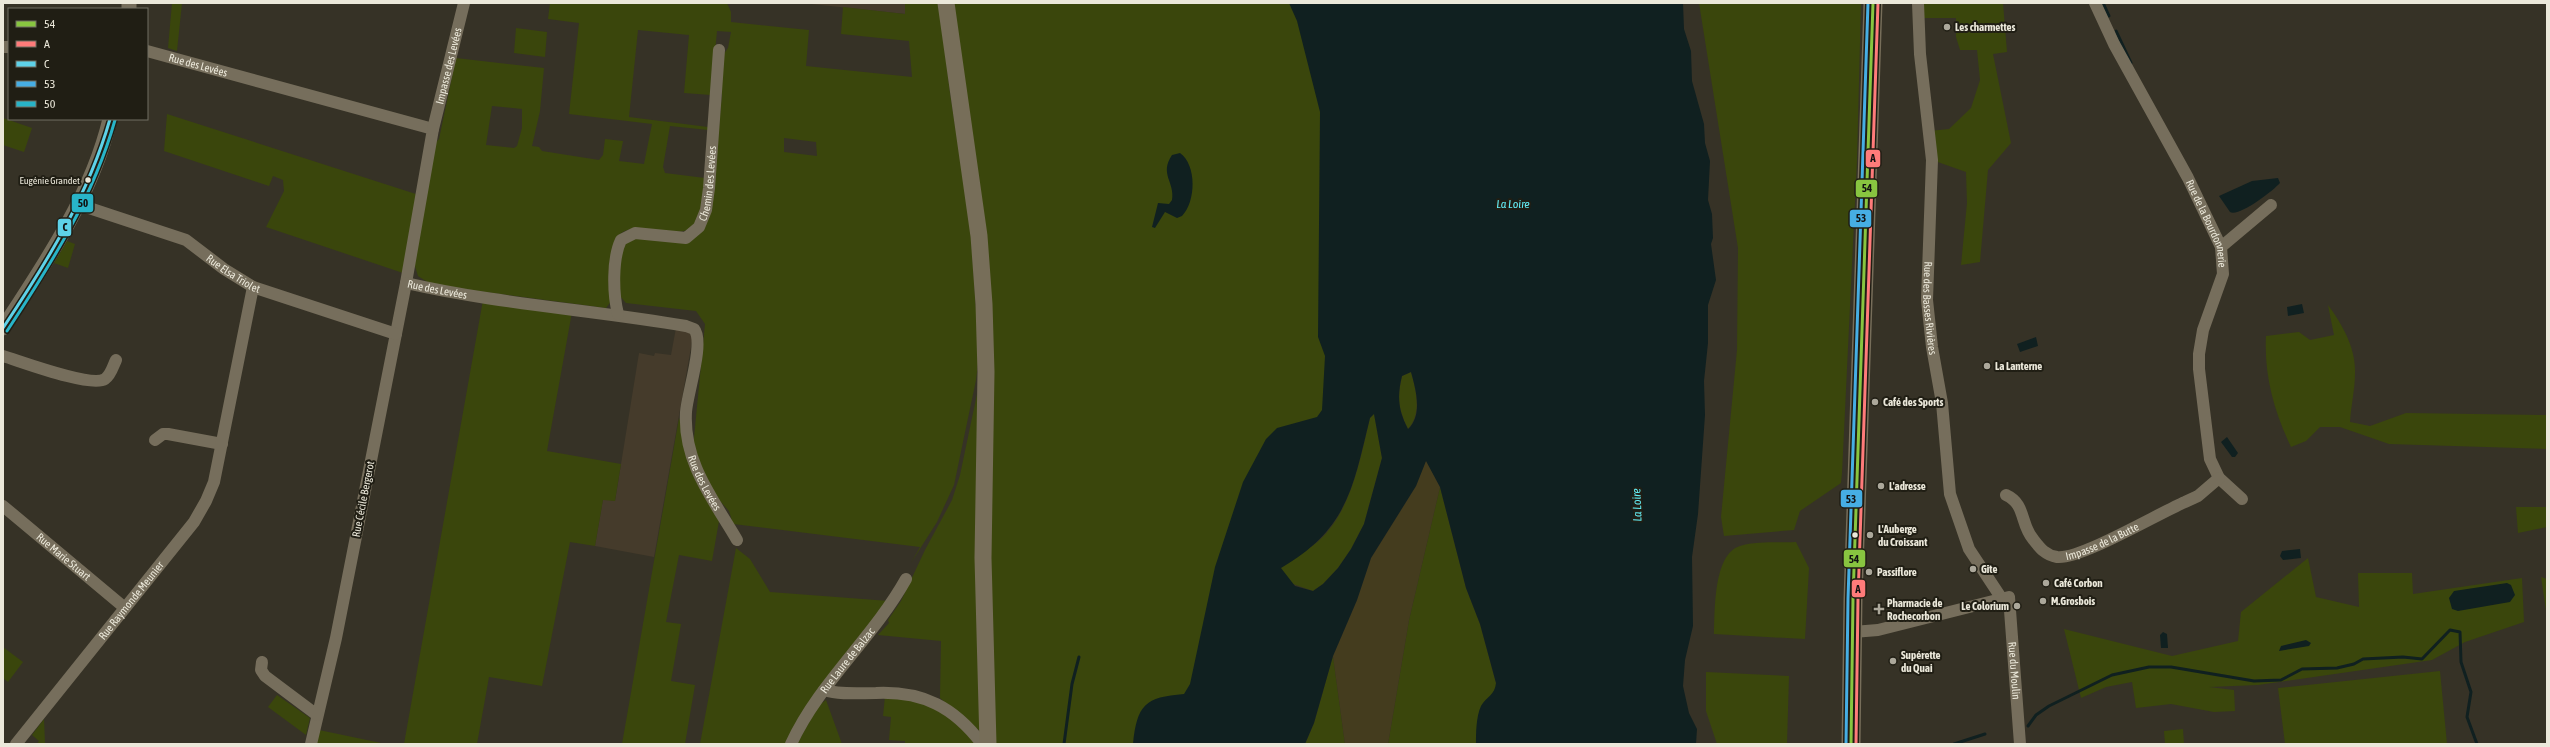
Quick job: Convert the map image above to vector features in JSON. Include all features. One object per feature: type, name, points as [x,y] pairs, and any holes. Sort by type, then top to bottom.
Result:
[{"type":"main road","points":[[946,3],[978,229],[984,304],[986,372],[983,558],[988,744]]},
{"type":"main road","points":[[1851,744],[1853,625],[1873,3]]},
{"type":"street","name":"Impasse des Levées","points":[[433,129],[444,91],[464,3]]},
{"type":"street","name":"Rue des Basses Rivières","points":[[1918,3],[1920,54],[1932,160],[1927,300],[1932,348],[1942,403],[1950,494],[1969,549],[2006,598]]},
{"type":"street","name":"Rue de la Bourdonnerie","points":[[2095,3],[2114,44],[2188,178],[2221,247],[2223,274],[2203,330],[2199,354],[2210,459],[2219,478],[2242,499]]},
{"type":"street","name":"Chemin des Levées","points":[[618,314],[614,283],[618,249],[621,240],[635,233],[686,238],[695,233],[703,219],[710,179],[719,50]]},
{"type":"street","name":"Rue des Levées","points":[[148,51],[433,129],[406,283],[475,296],[618,314],[686,326],[694,329],[698,334],[697,349],[686,411],[688,444],[699,477],[737,540]]},
{"type":"street","points":[[3,328],[41,268],[77,204],[98,156],[110,120]]},
{"type":"street","name":"Rue Elsa Triolet","points":[[77,204],[186,240],[224,269],[253,286],[396,334]]},
{"type":"street","points":[[2221,247],[2271,205]]},
{"type":"street","name":"Rue Cécile Bergerot","points":[[311,744],[336,638],[406,283]]},
{"type":"street","name":"Rue Raymonde Meunier","points":[[16,744],[202,511],[214,482],[253,286]]},
{"type":"street","points":[[3,356],[53,372],[96,381],[105,379],[111,372],[116,360]]},
{"type":"street","points":[[155,440],[163,434],[168,434],[222,444]]},
{"type":"street","name":"Impasse de la Butte","points":[[2006,495],[2019,505],[2026,532],[2045,553],[2062,557],[2090,548],[2198,496],[2219,478]]},
{"type":"street","name":"Rue Marie Stuart","points":[[3,506],[125,608]]},
{"type":"street","name":"Rue Laure de Balzac","points":[[791,744],[804,716],[886,612],[906,579]]},
{"type":"street","points":[[1853,625],[1878,630],[2006,598]]},
{"type":"street","name":"Rue du Moulin","points":[[2006,598],[2020,744]]},
{"type":"street","points":[[262,662],[262,670],[265,676],[317,715]]},
{"type":"street","points":[[824,690],[835,692],[899,693],[930,700],[948,709],[982,744]]},
{"type":"shaded area","points":[[802,3],[905,3],[906,14],[896,13]]},
{"type":"shaded area","points":[[676,328],[691,332],[693,336],[654,557],[595,546],[603,499],[615,501],[639,353],[654,356],[655,353],[671,355]]},
{"type":"green space","points":[[172,3],[182,3],[177,51],[168,48]]},
{"type":"green space","points":[[550,3],[727,3],[731,12],[731,22],[809,30],[806,66],[912,77],[909,41],[841,34],[843,7],[905,14],[905,3],[939,3],[950,93],[970,221],[979,355],[976,380],[954,485],[937,522],[911,563],[920,547],[733,524],[729,511],[710,490],[702,476],[693,448],[705,324],[696,311],[626,303],[618,294],[618,260],[624,240],[638,236],[687,241],[699,234],[712,204],[722,94],[718,94],[721,58],[728,48],[731,32],[717,31],[711,95],[684,93],[689,35],[638,30],[629,117],[708,127],[708,130],[670,126],[663,167],[665,173],[705,178],[703,199],[698,220],[691,228],[680,232],[630,229],[621,233],[615,242],[613,249],[612,300],[606,308],[432,285],[418,276],[414,263],[434,144],[439,139],[456,58],[544,68],[540,111],[532,146],[539,147],[542,151],[599,160],[603,155],[605,139],[623,141],[619,161],[644,164],[652,124],[569,114],[579,23],[548,19]],"holes":[[[492,106],[522,109],[522,128],[517,146],[514,148],[486,145]],[[784,138],[816,142],[817,156],[784,152]]]},
{"type":"green space","points":[[951,3],[1302,3],[1392,233],[1311,547],[1325,535],[1336,521],[1344,505],[1357,471],[1370,418],[1374,413],[1382,458],[1364,524],[1351,549],[1338,568],[1323,584],[1313,591],[1293,584],[1216,744],[993,744],[990,642],[991,396]]},
{"type":"green space","points":[[1699,3],[1861,3],[1857,160],[1841,483],[1800,511],[1794,530],[1724,536],[1721,517],[1737,350],[1738,248]]},
{"type":"green space","points":[[1918,3],[2003,3],[2007,52],[1993,54],[2011,143],[1988,170],[1980,262],[1961,265],[1967,203],[1966,172],[1932,160],[1929,131],[1949,129],[1971,108],[1980,80],[1977,50],[1960,50],[1956,37],[1956,18],[1918,18]]},
{"type":"green space","points":[[516,28],[547,32],[545,57],[514,53]]},
{"type":"green space","points":[[167,114],[419,195],[403,273],[266,227],[284,191],[283,180],[273,176],[269,186],[164,151]]},
{"type":"green space","points":[[3,118],[32,128],[24,152],[3,145]]},
{"type":"green space","points":[[67,241],[75,244],[68,268],[54,263]]},
{"type":"green space","points":[[483,300],[572,312],[547,451],[621,464],[615,501],[603,500],[595,546],[570,542],[542,686],[489,677],[477,744],[404,744]]},
{"type":"green space","points":[[2328,305],[2343,328],[2351,346],[2355,364],[2355,379],[2350,422],[2370,426],[2406,413],[2547,415],[2547,449],[2389,444],[2340,427],[2320,427],[2306,441],[2291,447],[2271,393],[2267,365],[2266,336],[2299,332],[2310,340],[2334,335]]},
{"type":"green space","points":[[1411,372],[1417,402],[1415,416],[1408,429],[1400,409],[1399,391],[1402,376]]},
{"type":"green space","points":[[977,394],[982,733],[940,698],[941,641],[878,635],[889,623],[888,620],[901,601],[925,550],[952,500],[960,475]]},
{"type":"green space","points":[[679,418],[719,521],[712,561],[679,555],[666,622],[681,624],[671,681],[695,685],[685,744],[622,744]]},
{"type":"green space","points":[[1440,487],[1466,588],[1480,624],[1496,683],[1504,744],[1388,744],[1409,620]]},
{"type":"green space","points":[[2516,507],[2547,507],[2547,527],[2518,533]]},
{"type":"green space","points":[[1796,542],[1809,568],[1805,639],[1714,634],[1717,585],[1720,572],[1731,551],[1740,546],[1753,543]]},
{"type":"green space","points":[[736,548],[750,559],[770,592],[889,601],[788,744],[700,744]]},
{"type":"green space","points":[[2308,558],[2316,597],[2359,607],[2358,573],[2412,573],[2413,594],[2522,578],[2524,622],[2465,642],[2432,660],[2258,685],[2209,687],[2234,690],[2235,711],[2214,712],[2171,704],[2136,708],[2132,682],[2106,687],[2081,698],[2064,629],[2172,656],[2238,641],[2241,612]]},
{"type":"green space","points":[[2541,577],[2547,579],[2547,617]]},
{"type":"green space","points":[[3,647],[23,662],[8,682],[3,678]]},
{"type":"green space","points":[[1333,656],[1345,744],[1305,744],[1314,723]]},
{"type":"green space","points":[[2440,671],[2447,744],[2285,744],[2278,688]]},
{"type":"green space","points":[[1706,672],[1789,676],[1787,744],[1717,744],[1706,711]]},
{"type":"green space","points":[[277,695],[310,718],[306,735],[268,707]]},
{"type":"green space","points":[[885,696],[904,698],[940,709],[978,744],[905,744],[905,741],[889,740],[891,717],[883,716]]},
{"type":"green space","points":[[826,700],[842,744],[797,744],[818,706]]},
{"type":"green space","points":[[44,719],[45,744],[37,744],[39,741],[32,735]]},
{"type":"green space","points":[[2183,729],[2184,744],[2165,744],[2164,731]]},
{"type":"green space","points":[[319,730],[386,744],[316,744]]},
{"type":"sand","points":[[1426,460],[1440,487],[1409,620],[1388,744],[1345,744],[1333,656],[1357,600],[1371,558],[1416,486]]},
{"type":"water","name":"La Loire","points":[[1289,3],[1683,3],[1684,29],[1691,51],[1692,81],[1704,124],[1705,143],[1710,161],[1708,200],[1712,214],[1713,238],[1711,244],[1716,280],[1708,305],[1708,343],[1704,381],[1705,415],[1698,514],[1692,557],[1693,626],[1685,660],[1683,686],[1689,713],[1697,729],[1696,744],[1476,744],[1479,710],[1494,690],[1496,683],[1480,624],[1466,588],[1440,487],[1426,461],[1416,486],[1371,558],[1357,600],[1333,656],[1314,723],[1305,744],[1133,744],[1137,720],[1145,706],[1160,698],[1184,694],[1190,684],[1215,567],[1243,482],[1266,439],[1277,428],[1317,417],[1322,410],[1325,356],[1318,337],[1320,112],[1297,21]],"holes":[[[1411,372],[1415,387],[1417,410],[1416,417],[1408,429],[1400,409],[1399,390],[1402,376]],[[1374,414],[1382,458],[1364,524],[1351,549],[1338,568],[1323,584],[1313,591],[1295,586],[1281,568],[1321,538],[1334,522],[1352,486],[1370,418]]]},
{"type":"water","points":[[1180,153],[1186,159],[1192,175],[1192,193],[1187,210],[1182,216],[1177,218],[1165,212],[1155,228],[1152,227],[1158,203],[1169,204],[1172,200],[1171,188],[1167,173],[1168,162],[1172,155]]},
{"type":"water","points":[[2278,178],[2280,183],[2276,187],[2241,211],[2234,213],[2230,212],[2219,196],[2252,181]]},
{"type":"water","points":[[2302,304],[2304,313],[2288,316],[2287,307]]},
{"type":"water","points":[[2036,337],[2038,346],[2020,352],[2017,344]]},
{"type":"water","points":[[2227,437],[2238,453],[2235,457],[2232,457],[2221,442]]},
{"type":"water","points":[[2300,549],[2301,558],[2283,560],[2280,556],[2282,551]]},
{"type":"water","points":[[2507,583],[2511,585],[2515,595],[2510,602],[2458,611],[2452,609],[2449,598],[2454,591]]},
{"type":"water","points":[[2163,632],[2167,634],[2168,648],[2161,648],[2160,635]]},
{"type":"water","points":[[2306,640],[2311,643],[2309,646],[2279,651],[2281,646]]},
{"type":"waterway","points":[[2103,3],[2109,16]]},
{"type":"waterway","points":[[2116,31],[2131,63]]},
{"type":"waterway","points":[[2028,726],[2036,715],[2049,706],[2112,675],[2149,667],[2171,667],[2254,681],[2281,680],[2302,669],[2337,668],[2354,664],[2363,659],[2403,657],[2422,659],[2450,630],[2460,632],[2461,662],[2471,692],[2467,717],[2477,744]]},
{"type":"waterway","points":[[1064,744],[1072,684],[1079,657]]},
{"type":"waterway","points":[[1954,744],[1985,734]]},
{"type":"transit line","name":"53","points":[[1846,744],[1848,599],[1868,3]]},
{"type":"transit line","name":"54","points":[[1851,744],[1853,599],[1873,3]]},
{"type":"transit line","name":"A","points":[[1856,744],[1858,599],[1878,3]]},
{"type":"transit line","name":"C","points":[[3,328],[65,228],[90,175],[110,120]]},
{"type":"transit line","name":"50","points":[[7,331],[55,255],[83,203],[106,149],[115,120]]},
{"type":"place","name":"Les charmettes","points":[[1947,27]]},
{"type":"place","name":"Eugénie Grandet","points":[[88,180]]},
{"type":"place","name":"La Lanterne","points":[[1987,366]]},
{"type":"place","name":"Café des Sports","points":[[1875,402]]},
{"type":"place","name":"L'adresse","points":[[1881,486]]},
{"type":"place","name":"L'Auberge du Croissant","points":[[1870,535]]},
{"type":"place","name":"Gîte","points":[[1973,569]]},
{"type":"place","name":"Passiflore","points":[[1869,572]]},
{"type":"place","name":"Café Corbon","points":[[2046,583]]},
{"type":"place","name":"M.Grosbois","points":[[2043,601]]},
{"type":"place","name":"Le Colorium","points":[[2017,606]]},
{"type":"place","name":"Pharmacie de Rochecorbon","points":[[1879,609]]},
{"type":"place","name":"Supérette du Quai","points":[[1893,661]]}]
